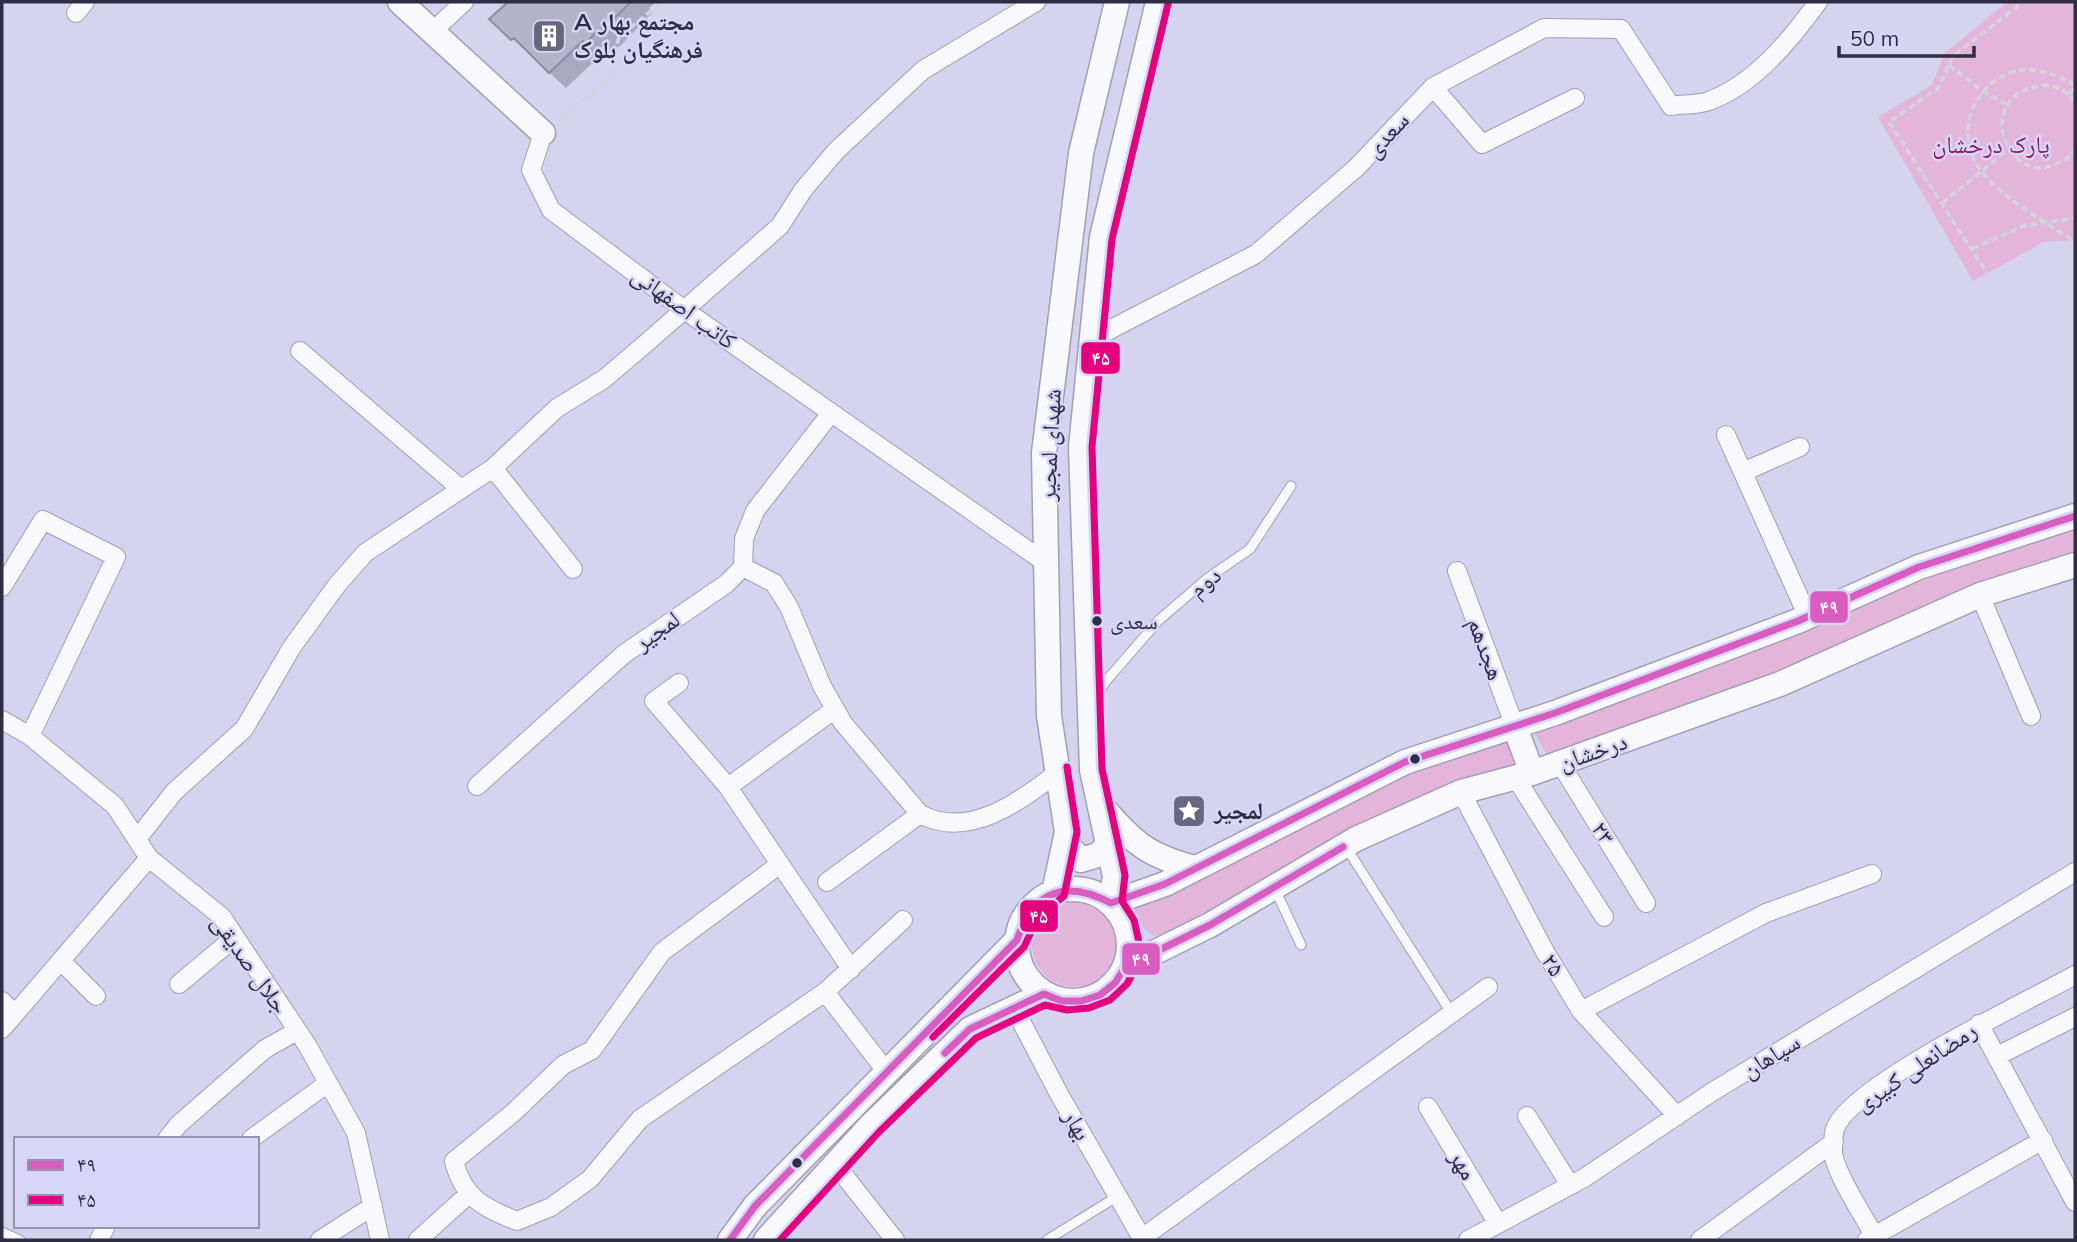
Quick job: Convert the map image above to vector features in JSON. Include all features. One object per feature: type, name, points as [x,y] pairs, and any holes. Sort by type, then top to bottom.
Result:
[{"type":"main road","points":[[400,2],[543,133]]},
{"type":"main road","name":"شهدای لمجیر","points":[[1055,892],[1067,832],[1049,716],[1044,453],[1081,153],[1117,2]]},
{"type":"main road","name":"شهدای لمجیر","points":[[1111,903],[1115,876],[1092,770],[1081,447],[1102,237],[1158,2]]},
{"type":"main road","name":"درخشان","points":[[1111,903],[1165,884],[1405,762],[1515,727],[1808,617],[1919,567],[2031,528],[2075,516]]},
{"type":"main road","name":"درخشان","points":[[1125,968],[1210,925],[1345,846],[1461,792],[1560,763],[1780,684],[1980,595],[2075,565]]},
{"type":"main road","points":[[1515,727],[1523,775]]},
{"type":"main road","points":[[1098,802],[1135,843],[1162,860],[1195,868]]},
{"type":"main road","points":[[1065,842],[1081,860],[1098,855],[1108,845]]},
{"type":"main road","points":[[730,1240],[755,1206],[1017,940],[1028,910],[1055,892],[1084,890],[1111,903],[1122,917],[1130,950],[1125,968],[1115,984],[1100,995],[1081,1001],[1062,1001],[1044,994],[1023,971],[1017,940]]},
{"type":"main road","points":[[770,1239],[835,1164],[970,1028],[1044,994]]},
{"type":"street","points":[[433,31],[464,2]]},
{"type":"street","points":[[137,839],[174,792],[244,729],[292,647],[337,584],[365,553],[493,467],[557,408],[604,379],[780,226],[803,190],[836,151],[905,86],[966,41],[1035,2]]},
{"type":"street","name":"سعدی","points":[[1092,339],[1256,254],[1356,168],[1433,86],[1544,28],[1621,29],[1671,106],[1708,102],[1758,70],[1797,31],[1818,2]]},
{"type":"street","points":[[1433,86],[1482,144],[1575,98]]},
{"type":"street","name":"کاتب اصفهانی","points":[[543,133],[531,170],[551,210],[683,309],[1046,563]]},
{"type":"street","points":[[300,351],[461,489]]},
{"type":"street","points":[[831,413],[755,511],[744,539],[743,566],[774,583],[789,607],[822,686],[843,723],[919,814],[934,822],[958,824],[980,819],[1009,805],[1058,772]]},
{"type":"street","points":[[1726,435],[1808,617]]},
{"type":"street","points":[[1743,471],[1800,447]]},
{"type":"street","points":[[493,467],[573,569]]},
{"type":"street","points":[[2,587],[43,520],[116,557],[30,736]]},
{"type":"street","name":"لمجیر","points":[[477,786],[624,654],[726,584],[743,566]]},
{"type":"street","name":"هجدهم","points":[[1457,570],[1515,727]]},
{"type":"street","points":[[1980,595],[2031,716]]},
{"type":"street","points":[[679,683],[654,701],[728,787],[851,970]]},
{"type":"street","points":[[728,787],[835,709]]},
{"type":"street","name":"جلال صدیقی","points":[[2,720],[30,736],[115,806],[149,858],[222,917],[297,1031],[356,1133],[380,1240]]},
{"type":"street","name":"۲۳","points":[[1560,763],[1646,903]]},
{"type":"street","points":[[1523,775],[1604,917]]},
{"type":"street","name":"۲۵","points":[[1461,792],[1544,950],[1581,1011],[1677,1116]]},
{"type":"street","points":[[827,882],[919,814]]},
{"type":"street","points":[[2,1029],[149,858]]},
{"type":"street","points":[[780,864],[662,952],[592,1050],[563,1065],[514,1112],[454,1161],[459,1180],[483,1208],[517,1221],[551,1207],[590,1179],[640,1119],[825,992],[903,920]]},
{"type":"street","name":"سپاهان","points":[[1468,1240],[1570,1185],[1677,1116],[2075,872]]},
{"type":"street","points":[[1581,1011],[1766,913],[1872,874]]},
{"type":"street","points":[[179,984],[235,937]]},
{"type":"street","points":[[62,962],[96,996]]},
{"type":"street","name":"رمضانعلی کبیری","points":[[1834,1142],[1835,1127],[1855,1104],[1958,1035],[2075,975]]},
{"type":"street","points":[[1143,1239],[1488,988]]},
{"type":"street","points":[[825,992],[886,1071]]},
{"type":"street","points":[[2,1001],[15,1014]]},
{"type":"street","name":"بهار","points":[[1014,1009],[1059,1094],[1143,1239]]},
{"type":"street","points":[[1997,1056],[2075,1017]]},
{"type":"street","points":[[1979,1024],[2075,1202]]},
{"type":"street","points":[[169,1137],[178,1125],[265,1049],[297,1031]]},
{"type":"street","points":[[253,1137],[328,1083]]},
{"type":"street","name":"مهر","points":[[1428,1108],[1497,1222]]},
{"type":"street","points":[[1527,1116],[1570,1185]]},
{"type":"street","points":[[1834,1142],[1832,1154],[1873,1239],[2043,1140]]},
{"type":"street","points":[[1700,1240],[1834,1142]]},
{"type":"street","points":[[835,1164],[895,1240]]},
{"type":"street","points":[[418,1240],[470,1193]]},
{"type":"street","points":[[320,1240],[373,1206]]},
{"type":"lane","name":"دوم","points":[[1089,709],[1106,681],[1159,620],[1208,578],[1250,549],[1292,486]]},
{"type":"lane","points":[[1345,846],[1452,1014]]},
{"type":"lane","points":[[1274,887],[1301,944]]},
{"type":"lane","points":[[1047,1240],[1118,1196]]},
{"type":"lane","points":[[2,1232],[20,1240]]},
{"type":"path","points":[[543,133],[612,77],[619,62],[616,47],[619,37],[662,2]]},
{"type":"path","points":[[1990,278],[1889,122],[1938,88],[1953,56],[2023,2]]},
{"type":"path","points":[[1949,65],[1982,91],[2006,104]]},
{"type":"path","points":[[2069,93],[2075,87],[2057,75],[2032,69],[2006,76],[1982,91],[1971,108],[1967,128],[1971,153],[1982,171],[2011,200],[2075,242]]},
{"type":"path","points":[[2075,102],[2069,93],[2047,84],[2024,88],[2006,104],[2000,127],[2008,150],[2026,165],[2050,167],[2073,158],[2075,150]]},
{"type":"path","points":[[1942,203],[2008,150]]},
{"type":"path","points":[[1972,249],[2023,226],[2075,218]]},
{"type":"green space","name":"پارک درخشان","points":[[2007,2],[2075,2],[2075,240],[2044,242],[1973,281],[1878,117],[1932,85],[1945,53]]},
{"type":"green space","points":[[2075,525],[2075,555],[1995,577],[1791,666],[1630,730],[1548,758],[1535,733],[1997,549]]},
{"type":"green space","points":[[1509,742],[1516,770],[1424,800],[1335,837],[1224,907],[1178,929],[1153,936],[1139,924],[1133,908],[1206,878],[1388,782],[1445,760]]},
{"type":"green space","points":[[1066,903],[1082,903],[1098,910],[1109,921],[1116,937],[1113,961],[1104,975],[1082,987],[1066,987],[1050,980],[1039,969],[1032,953],[1032,937],[1039,921],[1050,910]]},
{"type":"building","name":"A مجتمع بهار فرهنگیان بلوک","points":[[508,2],[631,2],[586,44],[583,41],[549,73],[514,38],[511,40],[489,19]]},
{"type":"transit line","name":"۴۵","points":[[780,1240],[879,1132],[976,1038],[1045,1005],[1067,1010],[1089,1008],[1110,1000],[1127,984],[1137,965],[1139,942],[1134,920],[1122,901],[1125,875],[1102,769],[1092,447],[1112,239],[1168,4]]},
{"type":"transit line","name":"۴۹","points":[[730,1240],[755,1206],[1017,940],[1032,910],[1053,894],[1079,892],[1111,903],[1165,884],[1405,762],[1555,713],[1798,621],[1919,567],[2075,516]]},
{"type":"transit line","name":"۴۵","points":[[933,1037],[1024,947],[1038,917],[1064,896],[1077,832],[1067,767]]},
{"type":"transit line","name":"۴۹","points":[[945,1053],[970,1029],[1044,994],[1062,1001],[1081,1001],[1100,995],[1115,983],[1125,967],[1210,925],[1343,847]]},
{"type":"place","name":"A مجتمع بهار فرهنگیان بلوک","points":[[549,36]]},
{"type":"place","name":"سعدی","points":[[1097,621]]},
{"type":"place","name":"لمجیر","points":[[1189,811]]}]
